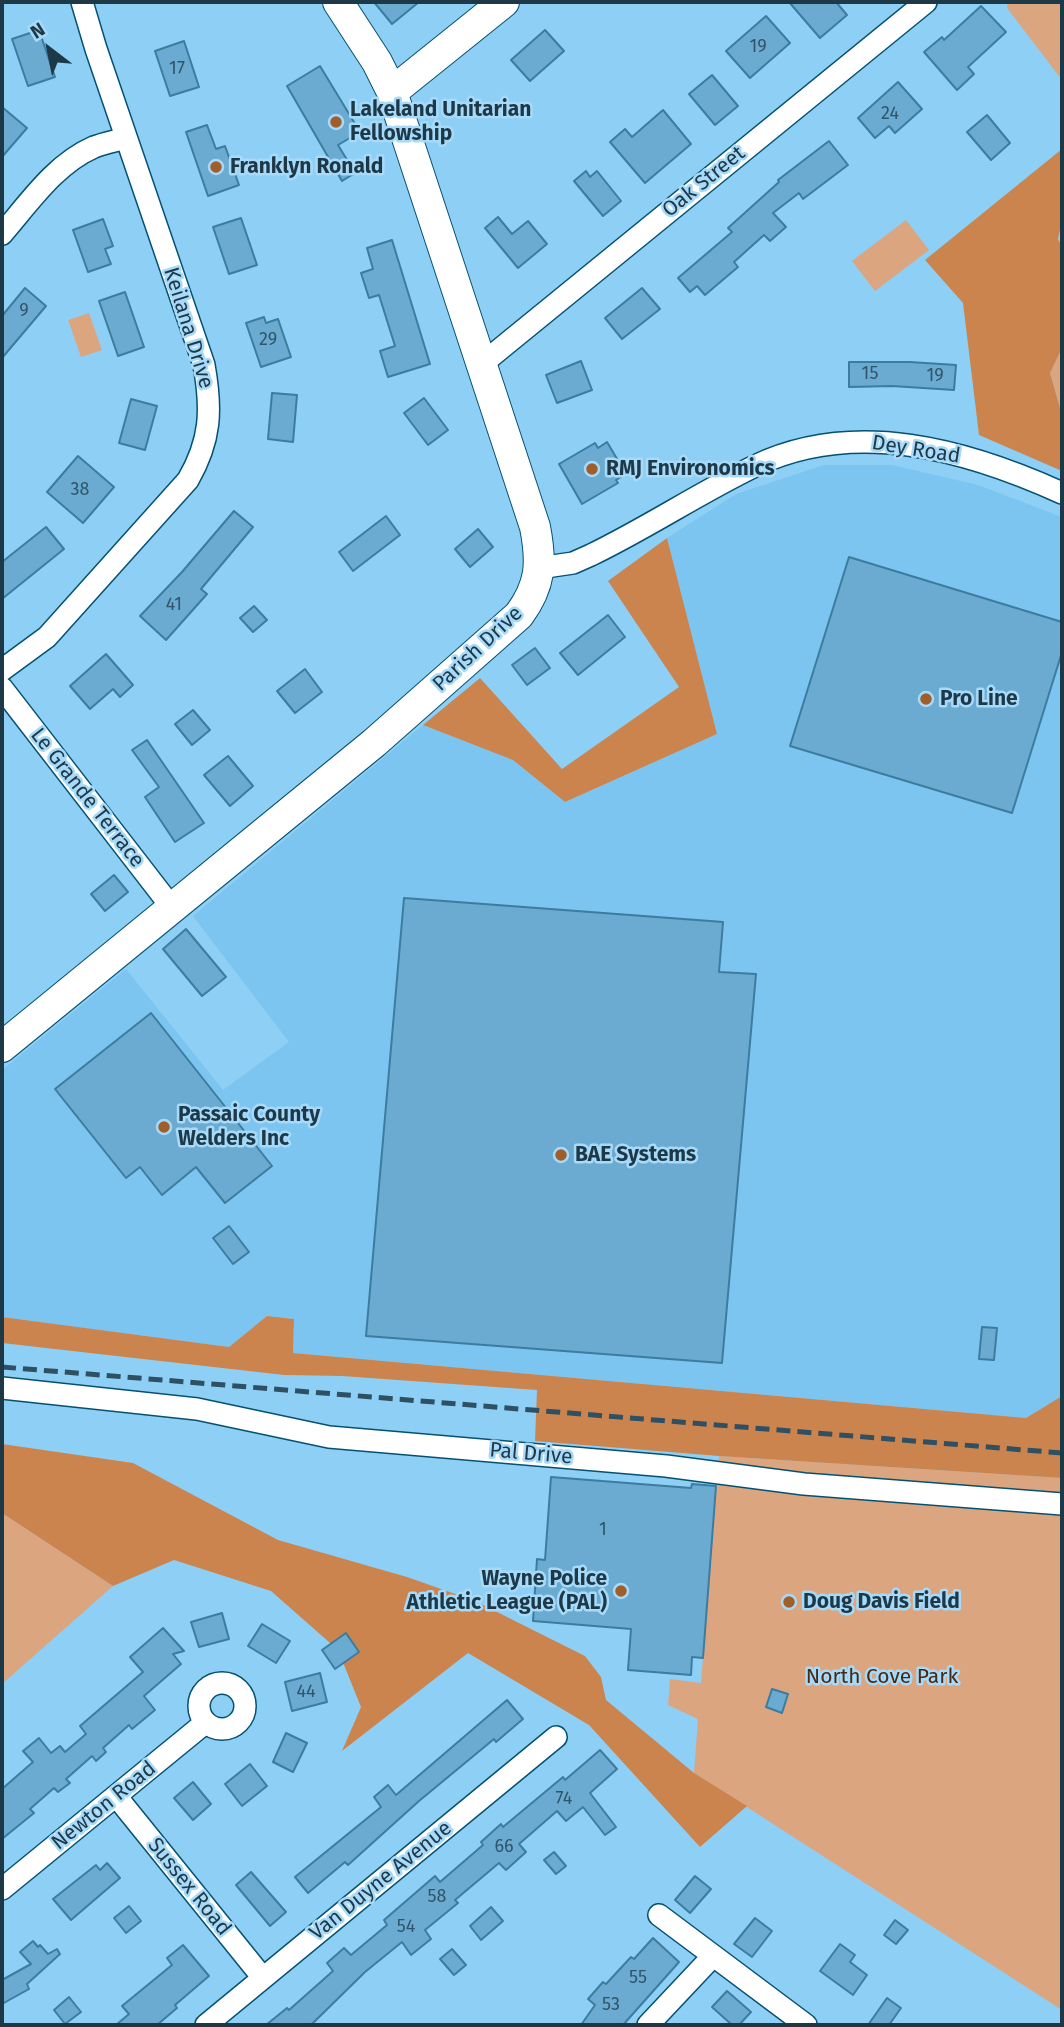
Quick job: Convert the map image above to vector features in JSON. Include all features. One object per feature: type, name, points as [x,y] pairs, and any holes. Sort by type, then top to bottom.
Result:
[{"type":"street","name":"Keilana Drive","points":[[2,670],[47,637],[188,480],[199,461],[210,416],[204,365],[82,2]]},
{"type":"street","name":"Parish Drive","points":[[2,1047],[374,743],[504,629],[535,590],[539,568],[535,527],[393,92],[338,2]]},
{"type":"street","points":[[393,92],[504,2]]},
{"type":"street","name":"Oak Street","points":[[483,363],[926,2]]},
{"type":"street","points":[[2,234],[57,171],[75,157],[96,146],[126,138]]},
{"type":"street","name":"Dey Road","points":[[539,568],[573,563],[757,465],[790,453],[825,445],[891,442],[938,449],[976,460],[1062,494]]},
{"type":"street","name":"Le Grande Terrace","points":[[2,688],[173,909]]},
{"type":"street","name":"Pal Drive","points":[[2,1388],[197,1409],[329,1437],[666,1466],[804,1483],[1062,1504]]},
{"type":"street","name":"Newton Road","points":[[2,1889],[205,1723]]},
{"type":"street","name":"Van Duyne Avenue","points":[[206,2025],[555,1737]]},
{"type":"street","name":"Sussex Road","points":[[116,1796],[263,1978]]},
{"type":"street","points":[[659,1915],[806,2025]]},
{"type":"street","points":[[648,2025],[713,1956]]},
{"type":"shaded area","points":[[1062,149],[1062,221],[1058,239],[1062,247],[1062,348],[1050,373],[1062,415],[1062,471],[979,435],[963,303],[925,260]]},
{"type":"shaded area","points":[[824,465],[892,465],[978,485],[1062,517],[1062,1396],[1026,1418],[293,1353],[294,1319],[267,1316],[229,1347],[2,1317],[2,1070],[126,969],[223,1090],[289,1042],[193,916],[423,725],[513,760],[565,802],[717,734],[667,538],[736,494]]},
{"type":"shaded area","points":[[667,538],[717,734],[565,802],[513,760],[423,725],[480,678],[562,769],[679,687],[608,581]]},
{"type":"shaded area","points":[[267,1316],[294,1319],[293,1353],[1026,1418],[1062,1396],[1062,1478],[535,1441],[537,1390],[342,1376],[284,1375],[2,1343],[2,1317],[229,1347]]},
{"type":"shaded area","points":[[2,1444],[133,1463],[278,1540],[407,1577],[475,1601],[585,1656],[601,1677],[606,1700],[694,1773],[747,1806],[700,1847],[589,1725],[468,1653],[342,1751],[361,1707],[338,1650],[271,1591],[174,1560],[113,1586],[2,1513]]},
{"type":"green space","points":[[1008,2],[1062,2],[1062,80],[1007,8]]},
{"type":"green space","points":[[906,220],[929,250],[875,291],[852,261]]},
{"type":"green space","points":[[89,313],[102,350],[81,357],[68,320]]},
{"type":"green space","points":[[1062,348],[1062,415],[1050,373]]},
{"type":"green space","name":"North Cove Park","points":[[719,1456],[1062,1478],[1062,2010],[694,1773],[698,1719],[668,1705],[670,1679],[701,1683]]},
{"type":"green space","points":[[2,1513],[113,1586],[2,1684]]},
{"type":"building","points":[[374,2],[419,2],[392,24]]},
{"type":"building","points":[[789,2],[836,2],[847,15],[820,38]]},
{"type":"building","points":[[981,6],[1006,32],[968,67],[974,74],[957,90],[924,52],[942,37],[944,40]]},
{"type":"building","points":[[766,16],[790,43],[750,78],[726,51]]},
{"type":"building","points":[[39,30],[55,77],[28,86],[12,39]]},
{"type":"building","points":[[545,30],[564,51],[530,81],[511,60]]},
{"type":"building","points":[[184,41],[199,87],[170,96],[155,51]]},
{"type":"building","name":"Lakeland Unitarian Fellowship","points":[[320,66],[360,132],[338,145],[355,173],[342,181],[287,86]]},
{"type":"building","points":[[712,75],[738,106],[715,125],[689,94]]},
{"type":"building","points":[[898,82],[922,109],[895,133],[889,126],[875,138],[858,118]]},
{"type":"building","points":[[2,107],[27,128],[2,157]]},
{"type":"building","points":[[663,110],[691,144],[645,183],[610,142],[625,129],[632,137]]},
{"type":"building","points":[[987,115],[1010,143],[991,160],[967,132]]},
{"type":"building","name":"Franklyn Ronald","points":[[207,125],[216,149],[225,146],[239,185],[208,196],[186,132]]},
{"type":"building","points":[[829,141],[848,165],[803,199],[799,193],[773,213],[786,227],[770,241],[764,235],[734,262],[738,267],[705,295],[697,286],[690,292],[678,278],[732,232],[728,228],[779,182],[778,180]]},
{"type":"building","points":[[586,171],[590,177],[597,171],[621,201],[603,216],[574,181]]},
{"type":"building","points":[[498,217],[512,234],[528,221],[547,244],[518,268],[485,228]]},
{"type":"building","points":[[241,218],[257,265],[229,274],[213,227]]},
{"type":"building","points":[[103,219],[113,246],[105,249],[111,264],[88,272],[73,230]]},
{"type":"building","points":[[392,240],[430,364],[388,377],[380,351],[395,346],[379,295],[369,298],[361,273],[373,269],[367,248]]},
{"type":"building","points":[[25,288],[46,306],[2,358],[2,316]]},
{"type":"building","points":[[642,288],[660,309],[622,339],[605,318]]},
{"type":"building","points":[[125,292],[144,347],[118,356],[99,301]]},
{"type":"building","points":[[264,317],[266,323],[278,319],[291,357],[261,367],[246,323]]},
{"type":"building","points":[[581,361],[592,390],[557,403],[546,375]]},
{"type":"building","points":[[849,362],[956,365],[954,390],[892,386],[849,387]]},
{"type":"building","points":[[272,393],[297,395],[293,442],[268,439]]},
{"type":"building","points":[[424,398],[448,430],[428,445],[404,413]]},
{"type":"building","points":[[131,399],[157,406],[145,450],[119,443]]},
{"type":"building","name":"RMJ Environomics","points":[[607,442],[626,474],[616,480],[618,483],[582,504],[559,464],[595,443],[598,448]]},
{"type":"building","points":[[78,456],[114,487],[83,523],[47,492]]},
{"type":"building","points":[[234,511],[253,527],[201,589],[207,594],[166,640],[140,616]]},
{"type":"building","points":[[386,516],[400,535],[353,571],[339,552]]},
{"type":"building","points":[[46,527],[64,549],[2,599],[2,562]]},
{"type":"building","points":[[478,529],[493,547],[470,567],[455,549]]},
{"type":"building","name":"Pro Line","points":[[849,557],[1062,622],[1062,652],[1012,813],[790,746]]},
{"type":"building","points":[[254,606],[267,620],[253,632],[240,618]]},
{"type":"building","points":[[608,615],[625,637],[578,675],[560,653]]},
{"type":"building","points":[[535,648],[550,668],[527,685],[512,665]]},
{"type":"building","points":[[106,654],[133,685],[120,697],[113,689],[90,709],[70,686]]},
{"type":"building","points":[[305,669],[322,692],[295,713],[277,691]]},
{"type":"building","points":[[193,710],[210,730],[192,745],[175,724]]},
{"type":"building","points":[[147,740],[204,823],[175,842],[145,797],[159,787],[132,750]]},
{"type":"building","points":[[228,756],[253,786],[230,806],[204,775]]},
{"type":"building","points":[[114,875],[128,892],[105,911],[91,894]]},
{"type":"building","name":"BAE Systems","points":[[404,898],[723,922],[719,972],[756,974],[722,1363],[366,1336]]},
{"type":"building","points":[[186,929],[226,977],[202,996],[163,949]]},
{"type":"building","name":"Passaic County Welders Inc","points":[[151,1013],[272,1166],[225,1203],[196,1167],[162,1195],[140,1167],[126,1178],[55,1089]]},
{"type":"building","points":[[229,1226],[249,1252],[233,1264],[213,1238]]},
{"type":"building","points":[[982,1327],[997,1328],[994,1360],[979,1359]]},
{"type":"building","name":"Wayne Police Athletic League (PAL)","points":[[551,1477],[691,1488],[692,1484],[716,1486],[703,1658],[692,1657],[691,1675],[628,1670],[631,1629],[533,1621],[537,1559],[545,1560]]},
{"type":"building","points":[[222,1613],[229,1639],[199,1647],[191,1622]]},
{"type":"building","points":[[262,1624],[290,1641],[276,1663],[248,1646]]},
{"type":"building","points":[[163,1628],[184,1651],[173,1654],[181,1664],[144,1696],[155,1710],[132,1729],[129,1725],[103,1748],[106,1752],[96,1761],[92,1756],[66,1779],[70,1783],[58,1792],[54,1788],[30,1809],[34,1813],[2,1839],[2,1789],[33,1762],[23,1751],[39,1738],[51,1753],[60,1746],[65,1752],[86,1734],[80,1726],[143,1672],[130,1657]]},
{"type":"building","points":[[346,1633],[359,1652],[335,1669],[322,1650]]},
{"type":"building","points":[[320,1673],[327,1702],[292,1711],[285,1682]]},
{"type":"building","points":[[772,1689],[788,1694],[782,1713],[766,1707]]},
{"type":"building","points":[[507,1700],[523,1719],[496,1742],[494,1739],[419,1801],[348,1865],[345,1862],[308,1893],[295,1877],[381,1807],[374,1797],[388,1785],[396,1795]]},
{"type":"building","points":[[286,1733],[307,1743],[293,1772],[273,1762]]},
{"type":"building","points":[[600,1750],[617,1769],[590,1793],[616,1827],[605,1835],[583,1807],[566,1821],[557,1811],[519,1844],[526,1852],[506,1870],[499,1863],[455,1900],[458,1903],[425,1930],[431,1939],[411,1955],[402,1942],[365,1972],[311,2025],[266,2025],[287,2008],[289,2010],[333,1971],[327,1963],[344,1948],[351,1955],[387,1925],[384,1920],[435,1876],[440,1882],[483,1845],[481,1842],[501,1824],[503,1827]]},
{"type":"building","points":[[250,1764],[267,1786],[242,1806],[225,1784]]},
{"type":"building","points":[[193,1782],[211,1804],[193,1820],[174,1798]]},
{"type":"building","points":[[554,1852],[566,1866],[556,1874],[544,1860]]},
{"type":"building","points":[[107,1863],[120,1878],[71,1920],[53,1899],[96,1865],[100,1870]]},
{"type":"building","points":[[251,1872],[286,1912],[270,1926],[236,1885]]},
{"type":"building","points":[[695,1876],[711,1889],[690,1913],[675,1900]]},
{"type":"building","points":[[129,1906],[141,1921],[126,1933],[114,1918]]},
{"type":"building","points":[[491,1907],[503,1921],[481,1940],[470,1926]]},
{"type":"building","points":[[755,1918],[772,1931],[752,1957],[734,1944]]},
{"type":"building","points":[[895,1920],[908,1930],[896,1944],[884,1935]]},
{"type":"building","points":[[653,1938],[679,1962],[623,2025],[581,2025],[595,2005],[588,1999],[631,1957],[634,1959]]},
{"type":"building","points":[[33,1941],[48,1954],[57,1949],[60,1954],[27,1984],[29,1989],[2,2004],[2,1980],[31,1964],[20,1952]]},
{"type":"building","points":[[840,1944],[855,1955],[850,1962],[867,1975],[853,1995],[820,1971]]},
{"type":"building","points":[[183,1945],[209,1976],[175,2005],[177,2008],[157,2025],[116,2025],[129,2014],[122,2006],[172,1965],[167,1958]]},
{"type":"building","points":[[452,1949],[466,1965],[454,1975],[440,1959]]},
{"type":"building","points":[[727,1991],[751,2012],[739,2025],[732,2025],[712,2007]]},
{"type":"building","points":[[69,1997],[81,2012],[65,2024],[54,2010]]},
{"type":"building","points":[[887,1998],[901,2008],[889,2025],[868,2025]]},
{"type":"railway","points":[[2,1367],[1062,1453]]},
{"type":"place","name":"Lakeland Unitarian Fellowship","points":[[336,122]]},
{"type":"place","name":"Franklyn Ronald","points":[[216,167]]},
{"type":"place","name":"RMJ Environomics","points":[[592,469]]},
{"type":"place","name":"Pro Line","points":[[926,699]]},
{"type":"place","name":"Passaic County Welders Inc","points":[[164,1127]]},
{"type":"place","name":"BAE Systems","points":[[561,1155]]},
{"type":"place","name":"Wayne Police Athletic League (PAL)","points":[[621,1591]]},
{"type":"place","name":"Doug Davis Field","points":[[789,1602]]}]
